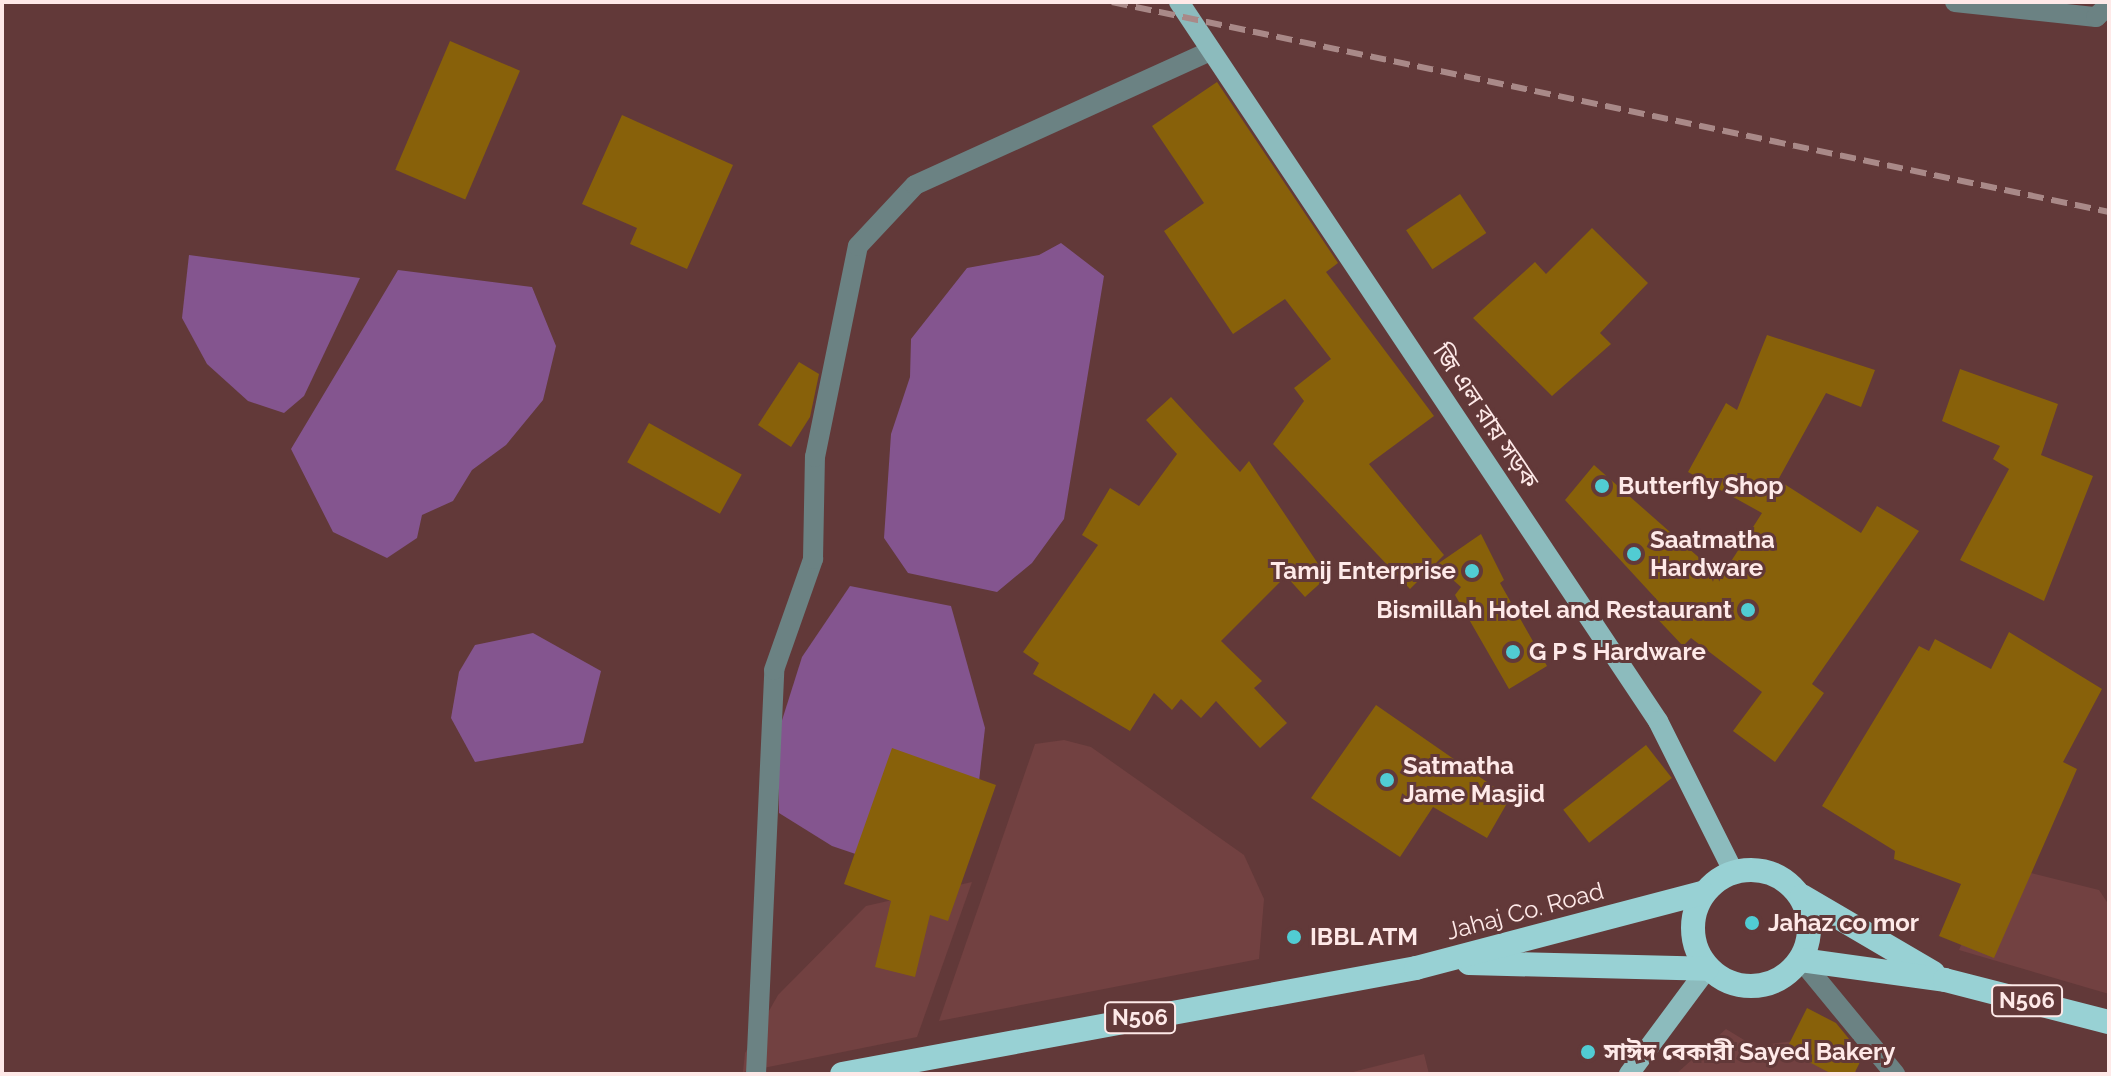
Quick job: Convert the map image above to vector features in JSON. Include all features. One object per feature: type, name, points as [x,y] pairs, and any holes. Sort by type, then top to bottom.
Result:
[{"type":"highway","name":"Jahaj Co. Road","points":[[842,1074],[1439,962],[1702,893],[1732,869]]},
{"type":"highway","name":"N506","points":[[1732,869],[1772,873],[1802,896],[1945,980]]},
{"type":"highway","points":[[1702,893],[1692,937],[1707,969]]},
{"type":"highway","points":[[1801,960],[1812,928],[1802,896]]},
{"type":"highway","name":"N506","points":[[1439,962],[1707,969],[1754,985],[1784,977],[1801,960],[1945,980],[2109,1022]]},
{"type":"main road","name":"জি এল রায় সড়ক","points":[[1179,2],[1658,721],[1732,869]]},
{"type":"main road","points":[[1629,1074],[1707,969]]},
{"type":"street","points":[[1955,2],[2096,17],[2109,5]]},
{"type":"street","points":[[756,1074],[774,670],[813,559],[815,457],[858,246],[915,185],[1211,51]]},
{"type":"street","points":[[1801,960],[1895,1074]]},
{"type":"shaded area","points":[[1061,243],[1104,276],[1064,519],[1032,563],[997,592],[908,573],[884,538],[891,434],[910,377],[911,339],[967,268],[1039,255]]},
{"type":"shaded area","points":[[189,255],[360,278],[304,396],[284,413],[248,401],[207,364],[182,318]]},
{"type":"shaded area","points":[[398,270],[532,287],[556,346],[543,400],[506,445],[472,470],[453,501],[422,515],[417,538],[387,558],[333,532],[291,449]]},
{"type":"shaded area","points":[[850,586],[951,606],[985,728],[978,790],[885,864],[832,846],[779,813],[778,733],[802,657]]},
{"type":"shaded area","points":[[533,633],[601,671],[583,743],[475,762],[451,718],[459,672],[475,645]]},
{"type":"shaded area","points":[[1064,740],[1091,747],[1244,855],[1264,899],[1259,959],[939,1021],[1035,744]]},
{"type":"shaded area","points":[[1995,864],[2099,890],[2109,905],[2109,994],[1959,950]]},
{"type":"shaded area","points":[[972,882],[917,1037],[743,1072],[745,1053],[778,995],[866,906]]},
{"type":"shaded area","points":[[1726,1029],[1754,1046],[1826,1037],[1858,1074],[1676,1074]]},
{"type":"shaded area","points":[[1424,1054],[1429,1074],[1345,1074]]},
{"type":"building","points":[[450,41],[520,71],[465,200],[395,170]]},
{"type":"building","points":[[1217,82],[1338,263],[1326,272],[1434,416],[1369,464],[1444,555],[1410,589],[1273,444],[1304,401],[1294,388],[1331,359],[1285,299],[1233,334],[1164,231],[1204,203],[1152,126]]},
{"type":"building","points":[[622,115],[733,165],[687,269],[630,244],[637,228],[582,204]]},
{"type":"building","points":[[1460,194],[1486,233],[1432,269],[1406,230]]},
{"type":"building","points":[[1592,228],[1648,283],[1600,333],[1611,344],[1552,396],[1473,318],[1535,262],[1546,274]]},
{"type":"building","points":[[1767,335],[1875,370],[1861,407],[1826,393],[1778,480],[1861,533],[1877,506],[1919,531],[1812,684],[1824,693],[1775,762],[1733,731],[1762,692],[1691,638],[1683,646],[1650,611],[1659,602],[1565,500],[1594,465],[1721,577],[1762,513],[1688,472],[1726,403],[1737,410]]},
{"type":"building","points":[[799,362],[819,374],[810,417],[791,447],[758,425]]},
{"type":"building","points":[[1960,369],[2058,404],[2041,455],[2093,476],[2044,601],[1960,560],[2009,469],[1993,459],[2000,446],[1942,421]]},
{"type":"building","points":[[1171,397],[1240,472],[1249,461],[1327,577],[1305,597],[1286,576],[1221,641],[1262,681],[1254,688],[1287,723],[1260,748],[1216,701],[1201,718],[1181,699],[1172,710],[1154,693],[1130,731],[1033,674],[1039,663],[1023,652],[1098,545],[1082,535],[1110,488],[1139,506],[1177,454],[1146,420]]},
{"type":"building","points":[[649,423],[742,474],[720,514],[627,462]]},
{"type":"building","points":[[1481,534],[1504,580],[1500,583],[1547,666],[1509,689],[1455,595],[1461,587],[1436,565]]},
{"type":"building","points":[[2009,632],[2102,689],[2063,762],[2077,769],[1994,958],[1939,936],[1961,884],[1894,859],[1895,851],[1822,806],[1919,646],[1929,651],[1935,639],[1991,669]]},
{"type":"building","name":"Satmatha Jame Masjid","points":[[1376,705],[1510,798],[1487,838],[1433,807],[1400,857],[1311,798]]},
{"type":"building","points":[[1646,745],[1672,778],[1589,843],[1563,810]]},
{"type":"building","points":[[892,748],[996,785],[948,921],[930,915],[915,977],[875,967],[891,901],[844,884]]},
{"type":"building","points":[[1807,1008],[1836,1023],[1863,1056],[1854,1074],[1832,1074],[1786,1050]]},
{"type":"railway","points":[[1112,2],[2109,212]]},
{"type":"place","name":"Butterfly Shop","points":[[1602,486]]},
{"type":"place","name":"Saatmatha Hardware","points":[[1634,554]]},
{"type":"place","name":"Tamij Enterprise","points":[[1472,571]]},
{"type":"place","name":"Bismillah Hotel and Restaurant","points":[[1748,610]]},
{"type":"place","name":"G P S Hardware","points":[[1513,652]]},
{"type":"place","name":"Satmatha Jame Masjid","points":[[1387,780]]},
{"type":"place","name":"Jahaz co mor","points":[[1752,923]]},
{"type":"place","name":"IBBL ATM","points":[[1294,937]]},
{"type":"place","name":"সাঈদ বেকারী Sayed Bakery","points":[[1588,1052]]}]
